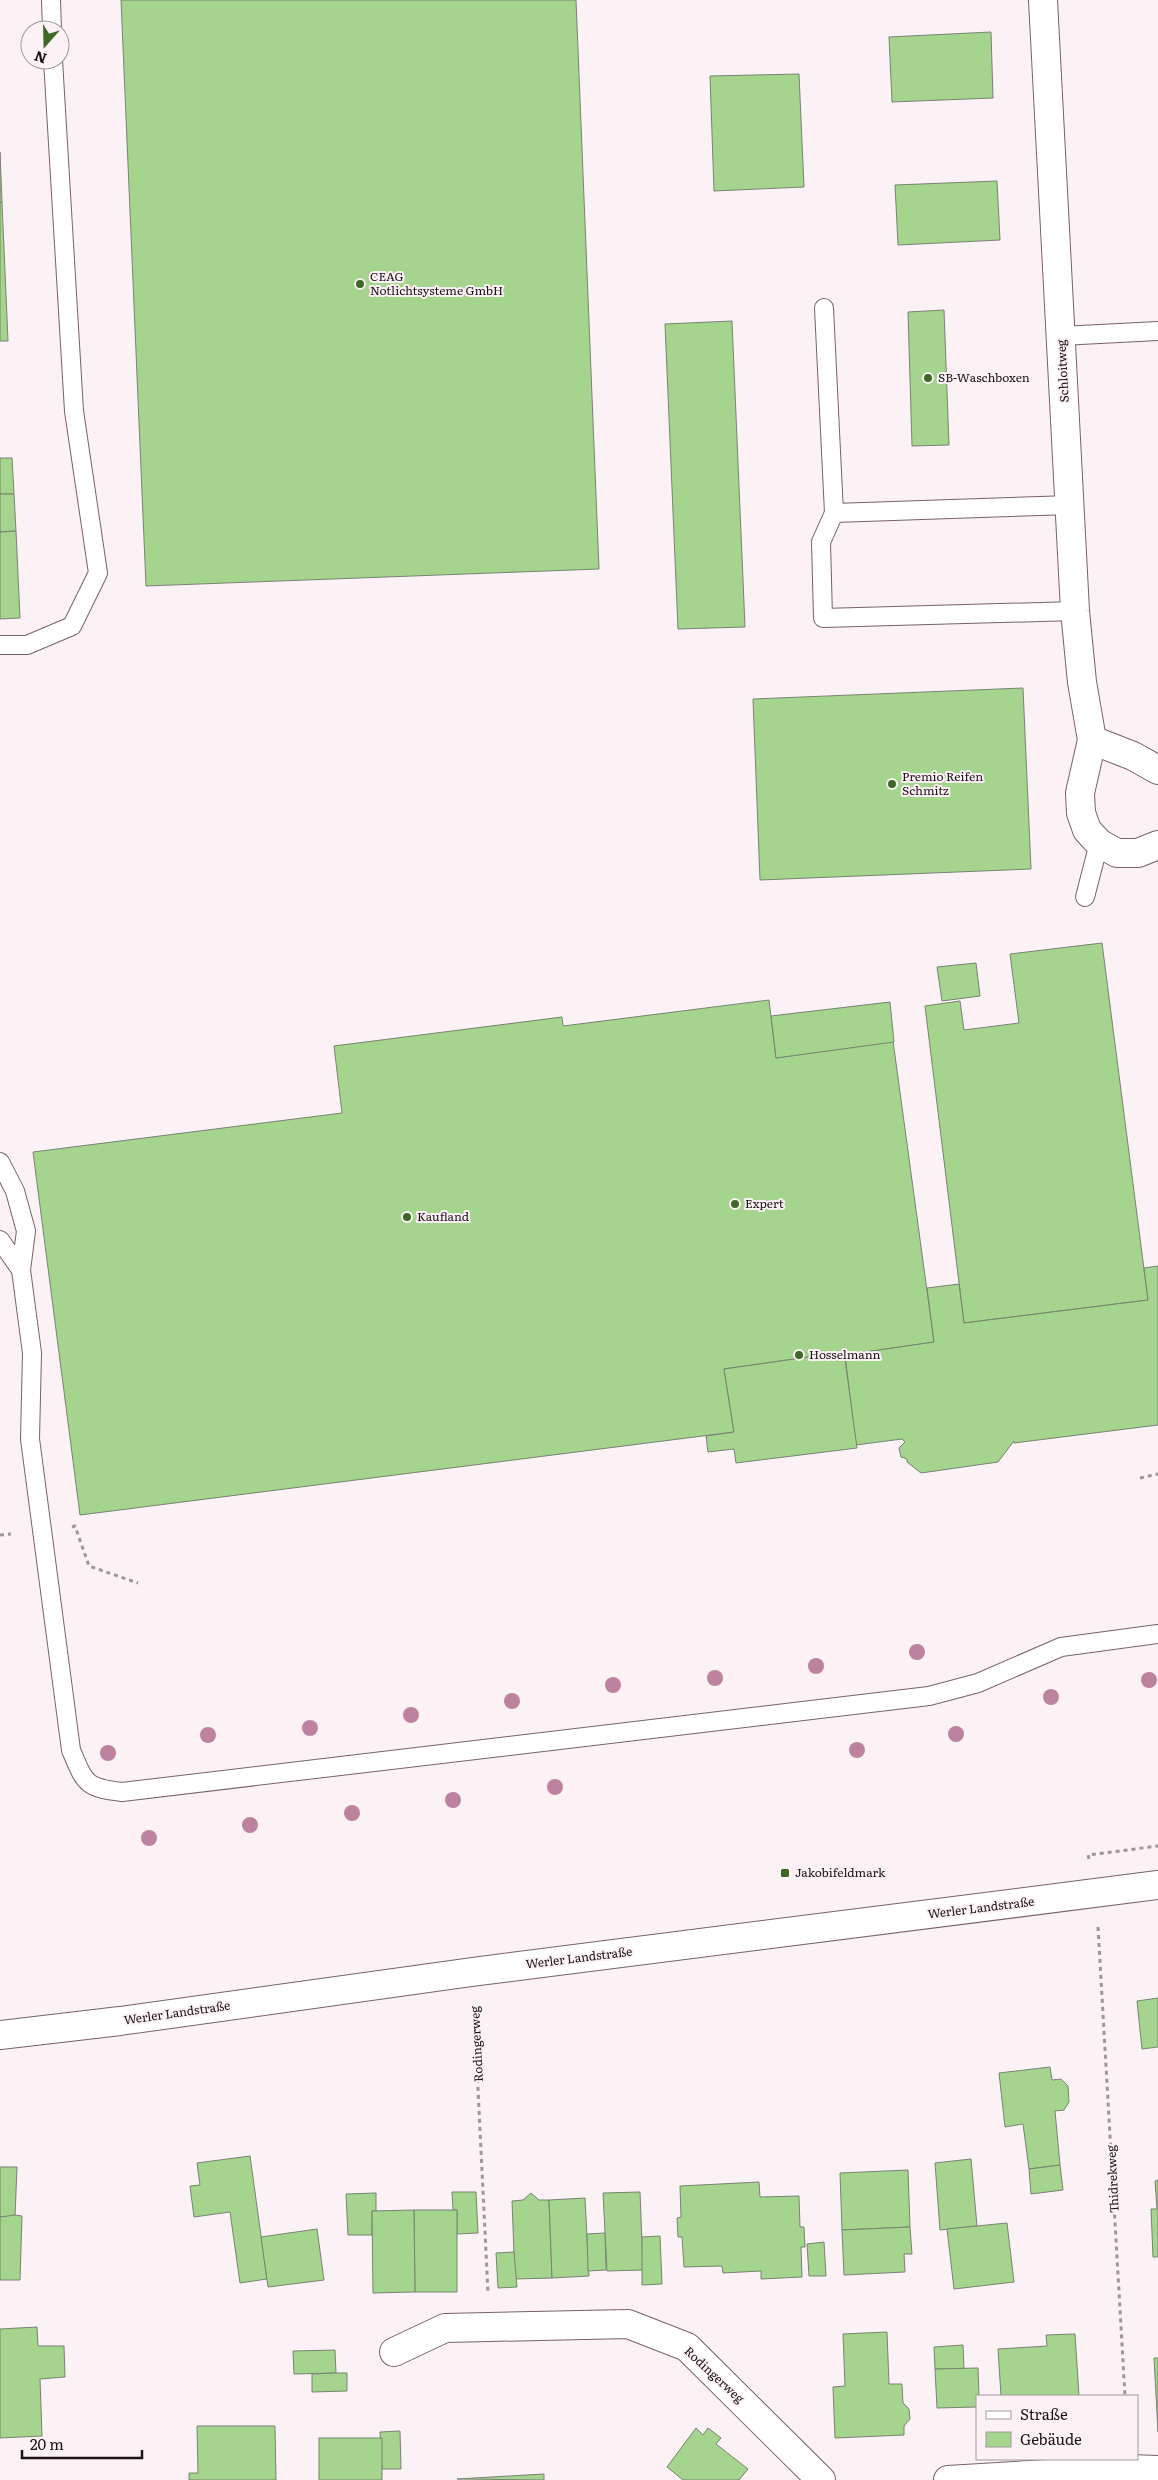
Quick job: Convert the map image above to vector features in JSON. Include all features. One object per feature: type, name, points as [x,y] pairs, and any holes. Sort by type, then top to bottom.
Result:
[{"type":"street","name":"Schloitweg","points":[[1043,0],[1071,505],[1075,611],[1082,682],[1092,740],[1080,793],[1081,813],[1087,830],[1099,843],[1117,853],[1138,853],[1158,845]]},
{"type":"street","points":[[1092,740],[1133,756],[1158,770]]},
{"type":"street","name":"Werler Landstraße","points":[[0,2035],[120,2021],[472,1972],[1158,1886]]},
{"type":"street","name":"Rodingerweg","points":[[394,2352],[445,2328],[628,2324],[688,2347],[821,2480]]},
{"type":"street","points":[[948,2480],[1129,2469],[1158,2470]]},
{"type":"lane","points":[[51,0],[52,20]]},
{"type":"lane","points":[[0,645],[27,645],[72,626],[98,574],[74,411],[54,70]]},
{"type":"lane","points":[[824,308],[834,513],[822,542],[824,618],[1075,611]]},
{"type":"lane","points":[[1061,336],[1158,331]]},
{"type":"lane","points":[[834,513],[1071,505]]},
{"type":"lane","points":[[1085,897],[1099,843]]},
{"type":"lane","points":[[0,1162],[15,1191],[26,1231],[21,1270],[32,1352],[30,1439],[72,1750],[84,1780],[102,1790],[122,1792],[929,1696],[978,1683],[1061,1648],[1158,1634]]},
{"type":"lane","points":[[0,1240],[21,1270]]},
{"type":"path","points":[[1140,1478],[1158,1474]]},
{"type":"path","points":[[1088,1855],[1158,1846]]},
{"type":"path","name":"Thidrekweg","points":[[1102,1961],[1125,2395]]},
{"type":"path","name":"Rodingerweg","points":[[472,1972],[477,2037],[490,2327]]},
{"type":"building","name":"CEAG Notlichtsysteme GmbH","points":[[121,0],[576,0],[599,569],[146,586]]},
{"type":"building","points":[[991,32],[993,98],[892,102],[889,37]]},
{"type":"building","points":[[799,74],[804,187],[714,191],[710,76]]},
{"type":"building","points":[[0,152],[2,202],[0,203]]},
{"type":"building","points":[[997,181],[1000,240],[898,245],[895,185]]},
{"type":"building","points":[[2,202],[8,341],[0,341],[0,203]]},
{"type":"building","name":"SB-Waschboxen","points":[[944,310],[949,445],[912,446],[908,312]]},
{"type":"building","points":[[732,321],[745,627],[678,629],[665,324]]},
{"type":"building","points":[[0,458],[12,458],[14,494],[0,494]]},
{"type":"building","points":[[0,494],[14,494],[16,531],[0,532]]},
{"type":"building","points":[[16,531],[20,618],[0,619],[0,532]]},
{"type":"building","name":"Premio Reifen Schmitz","points":[[1023,688],[1031,869],[760,880],[753,699]]},
{"type":"building","points":[[1102,943],[1148,1300],[964,1323],[925,1006],[960,1001],[964,1030],[1019,1023],[1010,954]]},
{"type":"building","points":[[976,963],[980,996],[942,1001],[937,967]]},
{"type":"building","points":[[769,1000],[776,1058],[893,1041],[934,1342],[845,1355],[844,1352],[724,1369],[734,1432],[80,1515],[33,1152],[342,1113],[334,1046],[562,1017],[563,1026]]},
{"type":"building","points":[[890,1002],[894,1042],[776,1058],[771,1016]]},
{"type":"building","points":[[1158,1266],[1158,1425],[1014,1443],[1014,1441],[998,1462],[921,1473],[907,1462],[907,1459],[901,1457],[899,1448],[905,1442],[902,1439],[856,1445],[845,1355],[934,1342],[927,1288],[959,1284],[964,1323],[1148,1300],[1144,1268]]},
{"type":"building","points":[[844,1352],[857,1448],[736,1463],[734,1449],[708,1452],[706,1436],[734,1432],[724,1369]]},
{"type":"building","points":[[1158,1998],[1158,2047],[1142,2049],[1137,2001]]},
{"type":"building","points":[[1050,2067],[1052,2080],[1061,2079],[1068,2086],[1069,2102],[1064,2110],[1055,2111],[1060,2165],[1029,2169],[1023,2124],[1005,2127],[999,2073]]},
{"type":"building","points":[[250,2156],[267,2279],[240,2283],[230,2212],[194,2217],[190,2186],[200,2185],[197,2163]]},
{"type":"building","points":[[971,2159],[977,2226],[940,2230],[935,2163]]},
{"type":"building","points":[[1060,2165],[1063,2190],[1031,2194],[1029,2169]]},
{"type":"building","points":[[0,2167],[17,2167],[15,2217],[0,2217]]},
{"type":"building","points":[[908,2170],[910,2227],[842,2230],[840,2173]]},
{"type":"building","points":[[1158,2180],[1158,2257],[1153,2257],[1151,2209],[1157,2209],[1155,2181]]},
{"type":"building","points":[[759,2182],[760,2197],[799,2196],[800,2227],[804,2227],[805,2247],[801,2247],[802,2277],[761,2279],[761,2271],[723,2273],[722,2266],[684,2267],[682,2237],[678,2237],[677,2218],[681,2217],[680,2186]]},
{"type":"building","points":[[452,2192],[476,2192],[478,2233],[457,2234],[457,2210],[453,2210]]},
{"type":"building","points":[[640,2192],[643,2270],[607,2271],[603,2193]]},
{"type":"building","points":[[376,2193],[376,2211],[372,2211],[372,2235],[348,2235],[346,2194]]},
{"type":"building","points":[[531,2193],[539,2200],[549,2200],[552,2278],[515,2279],[512,2201],[523,2200]]},
{"type":"building","points":[[585,2198],[589,2276],[552,2278],[549,2200]]},
{"type":"building","points":[[414,2210],[457,2210],[457,2292],[415,2292]]},
{"type":"building","points":[[414,2210],[415,2292],[373,2293],[372,2211]]},
{"type":"building","points":[[22,2216],[20,2280],[0,2280],[0,2217]]},
{"type":"building","points":[[1007,2223],[1014,2282],[954,2289],[947,2229]]},
{"type":"building","points":[[910,2227],[912,2254],[904,2254],[905,2272],[844,2275],[842,2230]]},
{"type":"building","points":[[317,2229],[324,2280],[268,2287],[261,2237]]},
{"type":"building","points":[[605,2233],[606,2270],[588,2271],[587,2234]]},
{"type":"building","points":[[660,2236],[662,2284],[642,2285],[642,2237]]},
{"type":"building","points":[[824,2242],[826,2276],[809,2276],[807,2244]]},
{"type":"building","points":[[514,2252],[517,2287],[498,2288],[496,2253]]},
{"type":"building","points":[[37,2327],[38,2346],[64,2346],[65,2377],[40,2379],[42,2436],[0,2438],[0,2329]]},
{"type":"building","points":[[887,2332],[889,2384],[902,2384],[903,2403],[909,2409],[910,2419],[904,2426],[904,2435],[835,2438],[833,2387],[845,2386],[843,2334]]},
{"type":"building","points":[[1075,2334],[1079,2395],[1001,2395],[998,2349],[1047,2346],[1046,2335]]},
{"type":"building","points":[[963,2345],[964,2369],[935,2369],[934,2347]]},
{"type":"building","points":[[335,2350],[336,2373],[294,2374],[293,2351]]},
{"type":"building","points":[[1154,2358],[1158,2358],[1158,2432]]},
{"type":"building","points":[[978,2368],[979,2395],[976,2395],[976,2407],[937,2408],[935,2369]]},
{"type":"building","points":[[347,2373],[347,2391],[312,2392],[312,2374]]},
{"type":"building","points":[[197,2426],[275,2426],[276,2480],[189,2480],[189,2473],[198,2473]]},
{"type":"building","points":[[696,2428],[703,2435],[708,2428],[721,2438],[716,2444],[748,2469],[739,2480],[683,2480],[667,2467]]},
{"type":"building","points":[[400,2431],[401,2469],[382,2469],[380,2432]]},
{"type":"building","points":[[319,2438],[382,2438],[382,2480],[319,2480]]},
{"type":"building","points":[[544,2474],[544,2480],[457,2479]]},
{"type":"place","name":"CEAG Notlichtsysteme GmbH","points":[[360,284]]},
{"type":"place","name":"SB-Waschboxen","points":[[928,378]]},
{"type":"place","name":"Premio Reifen Schmitz","points":[[892,784]]},
{"type":"place","name":"Expert","points":[[735,1204]]},
{"type":"place","name":"Kaufland","points":[[407,1217]]},
{"type":"place","name":"Hosselmann","points":[[799,1355]]},
{"type":"place","name":"Jakobifeldmark","points":[[785,1873]]}]
